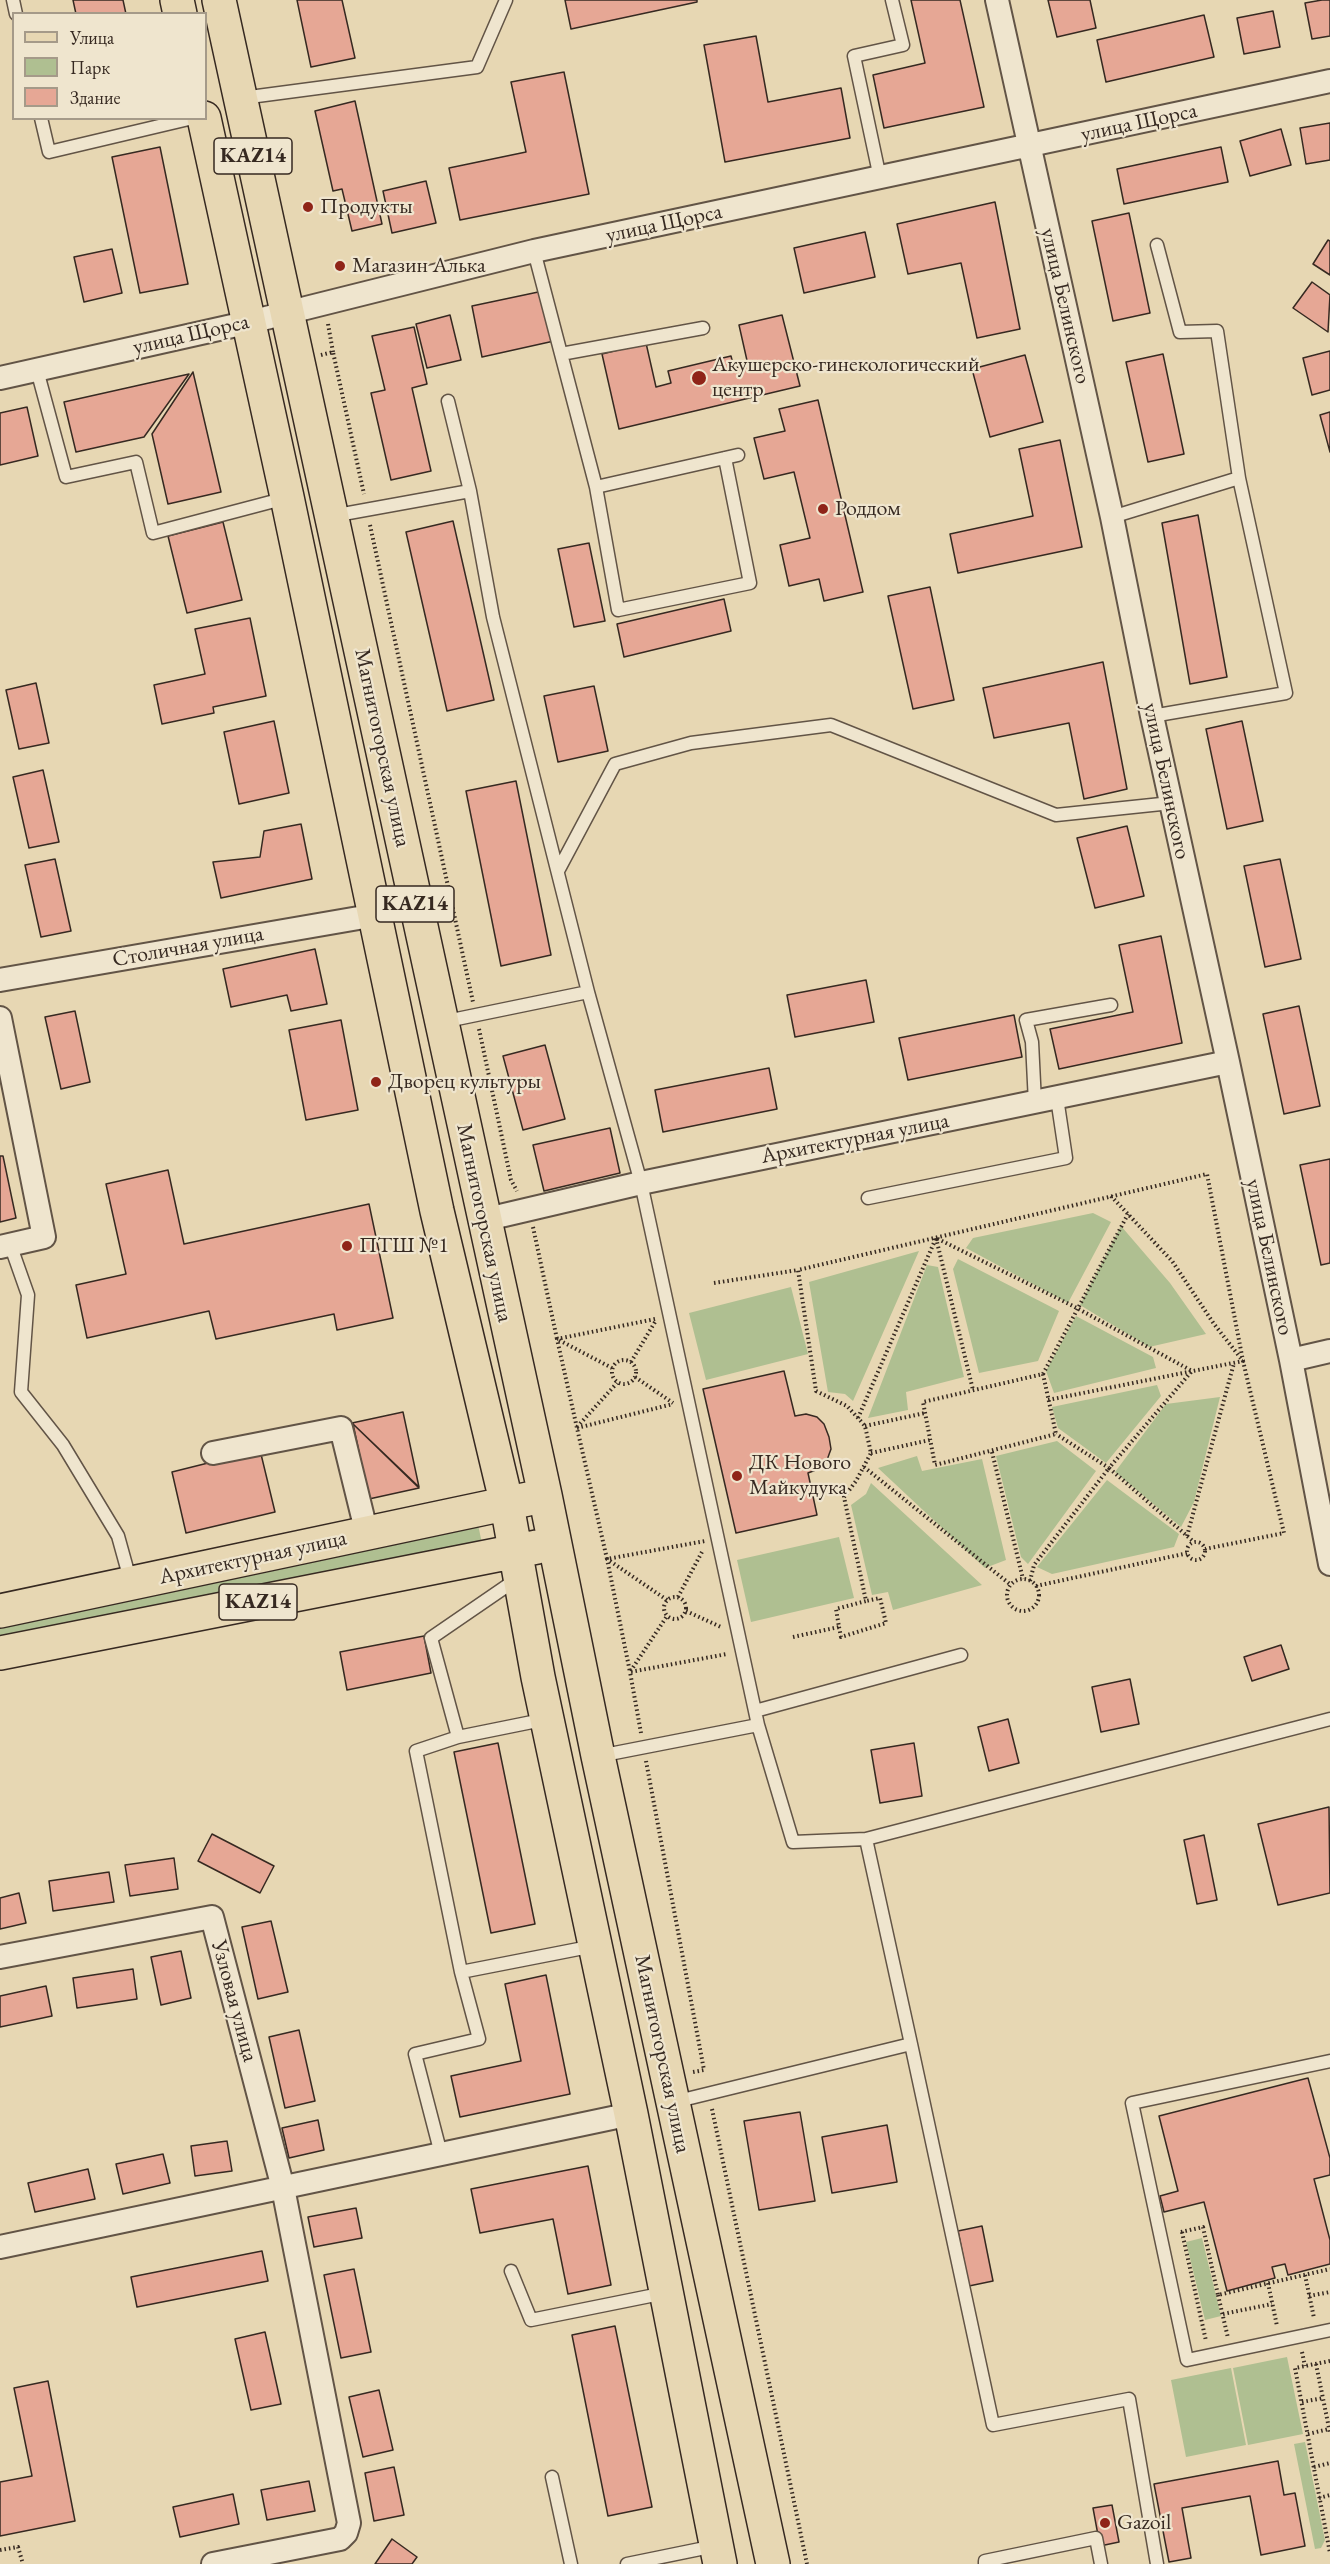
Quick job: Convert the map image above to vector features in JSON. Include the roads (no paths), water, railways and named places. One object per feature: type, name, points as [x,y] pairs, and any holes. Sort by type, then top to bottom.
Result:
[{"type":"main road","name":"Магнитогорская улица","points":[[219,0],[483,1220],[545,1495],[553,1544],[598,1756],[773,2564]]},
{"type":"main road","name":"Магнитогорская улица","points":[[204,120],[250,322],[437,1211],[507,1505],[547,1719],[631,2114],[718,2555]]},
{"type":"main road","points":[[507,1505],[545,1495]]},
{"type":"main road","name":"Архитектурная улица","points":[[0,1611],[507,1505]]},
{"type":"main road","points":[[518,1564],[553,1544]]},
{"type":"main road","name":"Архитектурная улица","points":[[0,1653],[518,1564]]},
{"type":"street","name":"улица Белинского","points":[[997,0],[1112,517],[1152,716],[1291,1360],[1330,1564]]},
{"type":"street","name":"улица Щорса","points":[[0,378],[250,322],[534,251],[1330,81]]},
{"type":"street","name":"Столичная улица","points":[[0,980],[376,915]]},
{"type":"street","points":[[0,1018],[44,1237],[5,1246]]},
{"type":"street","name":"Архитектурная улица","points":[[483,1220],[641,1183],[1228,1062]]},
{"type":"street","points":[[1291,1360],[1330,1351]]},
{"type":"street","points":[[213,1453],[341,1428],[367,1534]]},
{"type":"street","name":"Узловая улица","points":[[0,1957],[212,1917],[283,2188],[349,2523],[346,2533],[340,2539],[213,2564]]},
{"type":"street","points":[[0,2247],[631,2114]]},
{"type":"lane","points":[[241,98],[477,67],[506,0]]},
{"type":"lane","points":[[880,178],[854,57],[903,45],[892,0]]},
{"type":"lane","points":[[41,120],[49,152],[185,120]]},
{"type":"lane","points":[[1152,716],[1286,693],[1239,478],[1217,331],[1180,332],[1157,245]]},
{"type":"lane","points":[[534,251],[596,487],[618,610],[750,583],[725,458]]},
{"type":"lane","points":[[561,354],[703,328]]},
{"type":"lane","points":[[37,370],[66,477],[136,462],[153,533],[287,497]]},
{"type":"lane","points":[[448,401],[470,491],[494,617],[588,992],[641,1183],[758,1725],[793,1842],[866,1839],[1330,1719]]},
{"type":"lane","points":[[596,487],[738,455]]},
{"type":"lane","points":[[1112,517],[1239,478]]},
{"type":"lane","points":[[332,516],[470,491]]},
{"type":"lane","points":[[558,871],[615,764],[691,743],[831,725],[1056,815],[1171,803]]},
{"type":"lane","points":[[441,1023],[588,992]]},
{"type":"lane","points":[[868,1198],[1066,1158],[1046,1101],[1026,1020],[1111,1005]]},
{"type":"lane","points":[[5,1246],[28,1295],[21,1392],[63,1445],[118,1536],[131,1584]]},
{"type":"lane","points":[[458,1737],[431,1638],[518,1564]]},
{"type":"lane","points":[[755,1711],[961,1654]]},
{"type":"lane","points":[[441,2154],[415,2054],[479,2039],[461,1972],[416,1751],[458,1737],[547,1719]]},
{"type":"lane","points":[[598,1756],[758,1725]]},
{"type":"lane","points":[[866,1839],[993,2425],[1129,2398],[1157,2564]]},
{"type":"lane","points":[[461,1972],[595,1946]]},
{"type":"lane","points":[[670,2089],[709,2094],[911,2044]]},
{"type":"lane","points":[[1324,2331],[1187,2360],[1132,2103],[1330,2061]]},
{"type":"lane","points":[[511,2271],[531,2320],[666,2293]]},
{"type":"lane","points":[[552,2477],[571,2564]]},
{"type":"lane","points":[[985,2564],[985,2561],[1096,2538],[1101,2564]]},
{"type":"lane","points":[[627,2564],[718,2555]]},
{"type":"place","name":"Продукты","points":[[308,207]]},
{"type":"place","name":"Магазин Алька","points":[[340,266]]},
{"type":"place","name":"Акушерско-гинекологический центр","points":[[699,378]]},
{"type":"place","name":"Роддом","points":[[823,509]]},
{"type":"place","name":"Дворец культуры","points":[[376,1082]]},
{"type":"place","name":"ПТШ №1","points":[[347,1246]]},
{"type":"place","name":"ДК Нового Майкудука","points":[[737,1476]]},
{"type":"place","name":"Gazoil","points":[[1105,2523]]}]
